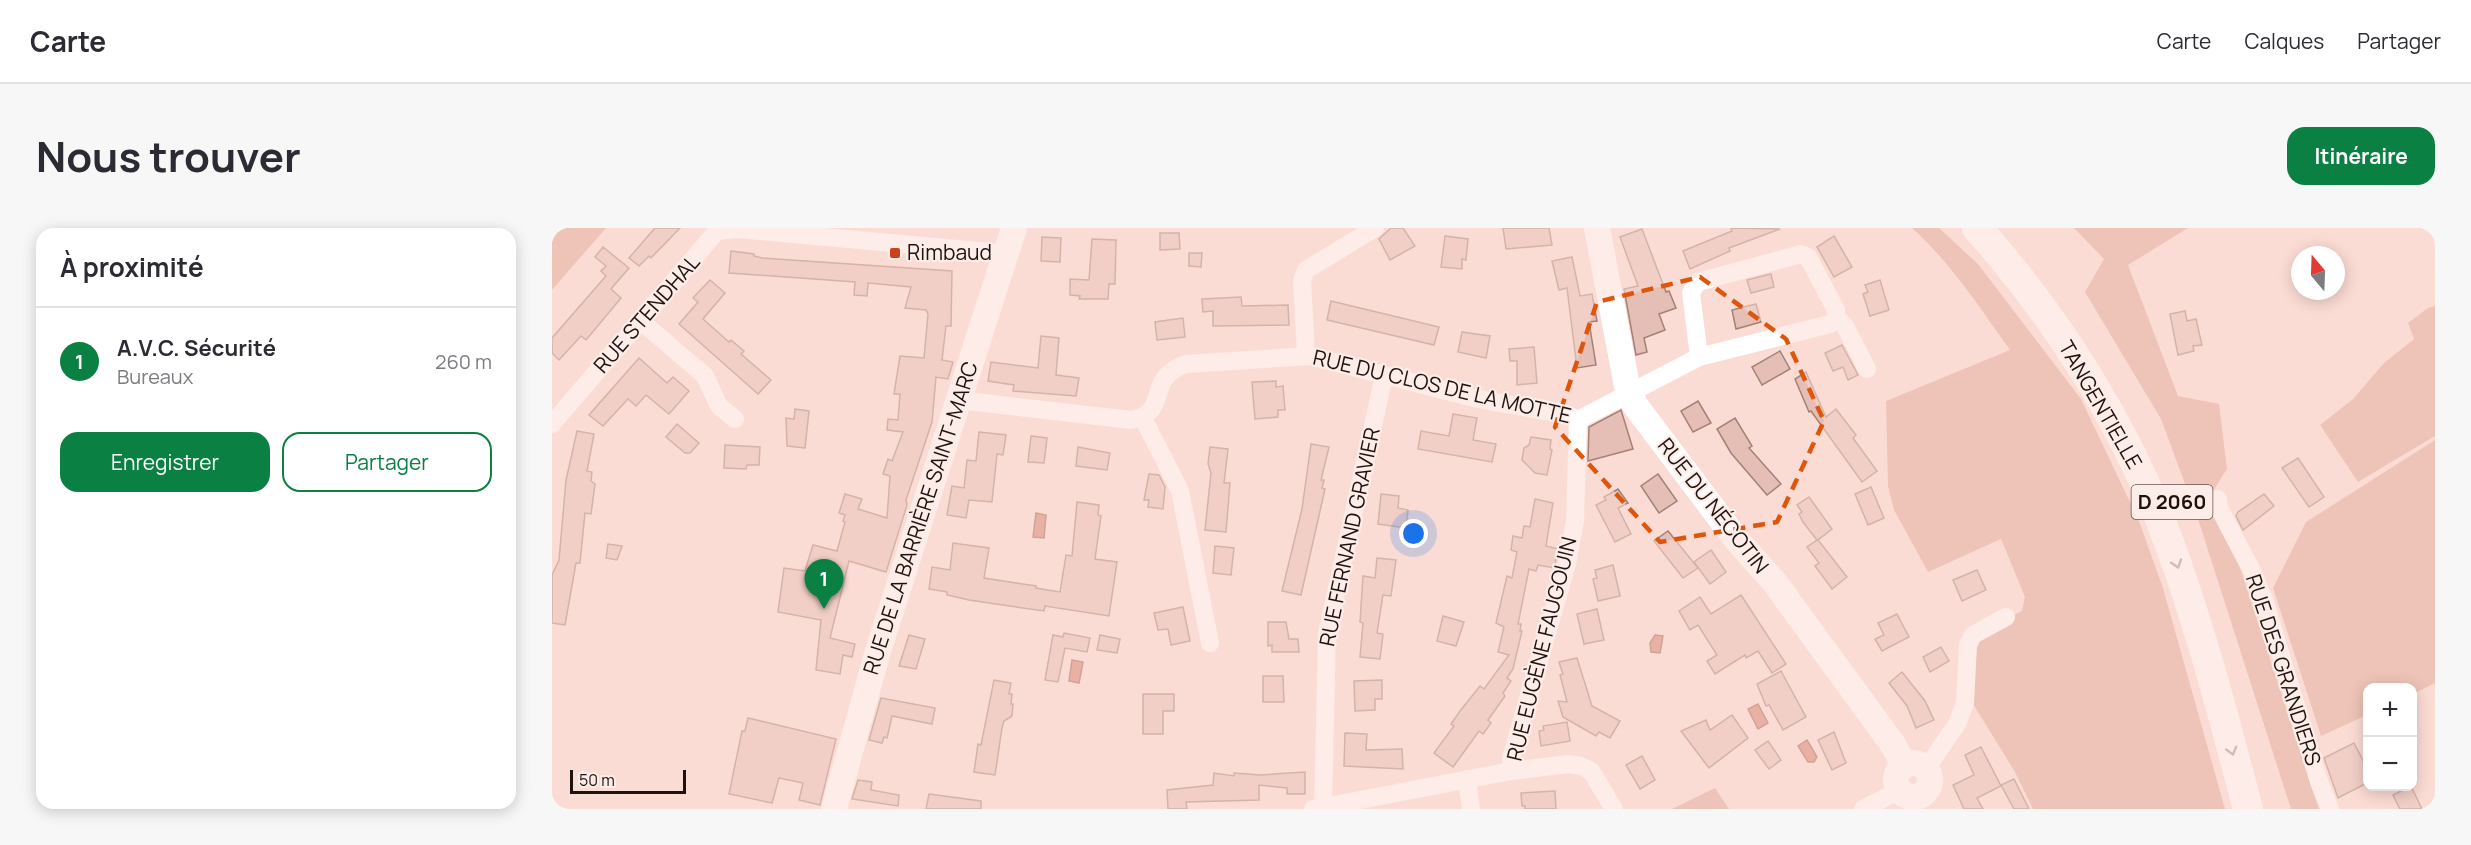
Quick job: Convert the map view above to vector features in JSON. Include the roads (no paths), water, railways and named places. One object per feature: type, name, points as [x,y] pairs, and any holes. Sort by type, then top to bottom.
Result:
[{"type":"main road","name":"TANGENTIELLE","points":[[1977,228],[2035,298],[2079,361],[2143,480],[2171,546],[2199,632],[2248,809]]},
{"type":"main road","name":"TANGENTIELLE","points":[[2004,228],[2054,291],[2099,358],[2128,407],[2191,543],[2217,622],[2269,809]]},
{"type":"street","name":"RUE DE LA BARRIÈRE SAINT-MARC","points":[[834,809],[873,669],[1003,256],[1014,228]]},
{"type":"street","points":[[1306,356],[1302,281],[1306,270],[1312,264],[1375,228]]},
{"type":"street","name":"RUE DU NÉCOTIN","points":[[1598,228],[1630,394],[1635,405],[1736,539],[1775,583],[1913,783]]},
{"type":"street","name":"RUE STENDHAL","points":[[552,424],[716,230],[854,233],[990,252],[1003,256]]},
{"type":"street","points":[[1699,357],[1691,293],[1702,279],[1805,255],[1836,310],[1836,318],[1845,326],[1867,369]]},
{"type":"street","name":"RUE DU CLOS DE LA MOTTE","points":[[1143,418],[1155,406],[1163,378],[1173,369],[1186,364],[1306,356],[1478,399],[1567,415],[1578,420],[1699,357],[1830,324],[1836,318]]},
{"type":"street","points":[[641,321],[705,376],[719,406],[735,419]]},
{"type":"street","name":"RUE FERNAND GRAVIER","points":[[1318,808],[1327,633],[1384,376]]},
{"type":"street","points":[[958,400],[1131,420],[1143,418],[1180,491],[1210,643]]},
{"type":"street","name":"RUE EUGÈNE FAUGOUIN","points":[[1511,771],[1511,758],[1567,564],[1575,521],[1578,420]]},
{"type":"street","name":"RUE DES GRANDIERS","points":[[2218,499],[2223,517],[2252,571],[2265,602],[2319,782],[2330,809]]},
{"type":"street","points":[[1863,809],[1913,783],[1957,724],[1965,703],[1968,645],[1973,635],[2006,617]]},
{"type":"street","name":"RUE EUGÈNE FAUGOUIN","points":[[1318,808],[1511,771],[1581,766],[1591,771],[1614,809]]},
{"type":"street","points":[[1467,779],[1471,809]]},
{"type":"place","name":"Rimbaud","points":[[895,253]]},
{"type":"place","name":"A.V.C. Sécurité","points":[[824,609]]}]
